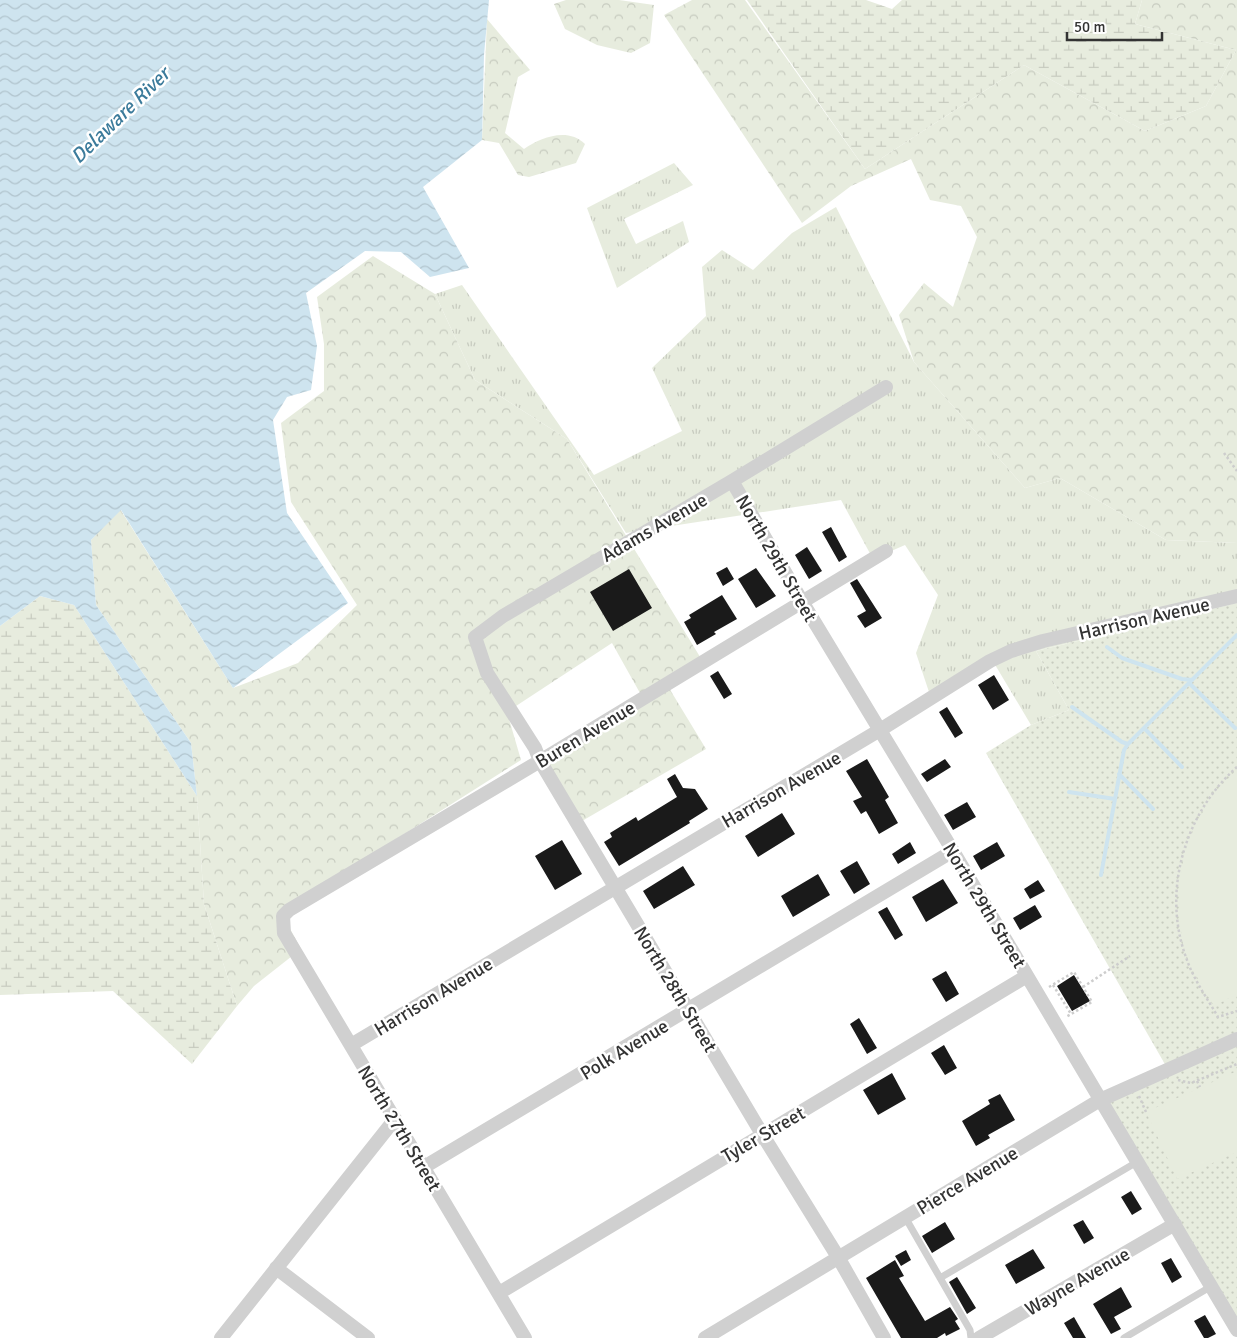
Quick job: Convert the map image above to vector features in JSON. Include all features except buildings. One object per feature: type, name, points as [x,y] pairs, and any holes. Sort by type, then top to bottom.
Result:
[{"type":"street","name":"Adams Avenue","points":[[474,637],[503,616],[732,481],[886,387]]},
{"type":"street","name":"North 29th Street","points":[[732,481],[1237,1330]]},
{"type":"street","name":"Buren Avenue","points":[[283,916],[289,910],[540,761],[886,551]]},
{"type":"street","name":"Harrison Avenue","points":[[351,1045],[880,730],[990,661],[1011,651],[1043,641],[1237,596]]},
{"type":"street","name":"North 28th Street","points":[[474,637],[487,673],[535,748],[540,761],[762,1134],[838,1257],[884,1338]]},
{"type":"street","name":"Polk Avenue","points":[[424,1167],[953,851]]},
{"type":"street","name":"North 27th Street","points":[[283,916],[284,933],[525,1338]]},
{"type":"street","name":"Tyler Street","points":[[499,1293],[762,1134],[1030,980]]},
{"type":"street","name":"Pierce Avenue","points":[[705,1338],[1100,1100],[1237,1039]]},
{"type":"street","points":[[221,1338],[395,1120]]},
{"type":"street","name":"Wayne Avenue","points":[[979,1338],[1175,1224]]},
{"type":"street","points":[[276,1268],[368,1338]]},
{"type":"lane","points":[[940,1278],[1137,1162]]},
{"type":"lane","points":[[905,1217],[970,1330],[971,1338]]},
{"type":"lane","points":[[1124,1338],[1210,1287]]},
{"type":"path","points":[[1224,453],[1237,471]]},
{"type":"path","points":[[1237,767],[1218,786],[1191,830],[1181,862],[1177,910],[1180,936],[1186,958],[1218,1017],[1237,1011]]},
{"type":"path","points":[[1083,988],[1130,956]]},
{"type":"path","points":[[1030,980],[1040,982],[1046,989],[1074,972],[1092,1002],[1063,1019]]},
{"type":"path","points":[[1053,985],[1071,1014]]},
{"type":"path","points":[[1171,1079],[1191,1083],[1237,1064]]},
{"type":"path","points":[[1197,1081],[1200,1087]]},
{"type":"path","points":[[1138,1094],[1146,1112]]},
{"type":"green space","points":[[566,0],[619,0],[654,5],[650,43],[631,53],[597,45],[565,29],[554,4]]},
{"type":"green space","points":[[692,0],[745,0],[865,169],[1024,65],[1145,131],[1206,106],[1236,50],[1135,24],[1142,0],[1237,0],[1237,543],[1166,540],[1060,478],[1025,488],[914,362],[899,315],[924,283],[953,307],[977,237],[961,206],[930,200],[911,159],[851,186],[802,223],[664,15]]},
{"type":"green space","points":[[747,0],[866,0],[892,9],[902,0],[1142,0],[1135,24],[1236,50],[1206,106],[1145,131],[1024,65],[865,169]]},
{"type":"green space","points":[[487,19],[530,70],[518,77],[505,133],[524,149],[546,138],[563,135],[571,136],[585,144],[576,163],[529,177],[518,175],[499,143],[482,140]]},
{"type":"green space","points":[[674,163],[693,185],[624,219],[636,244],[683,221],[689,242],[617,288],[587,208]]},
{"type":"green space","points":[[836,207],[914,362],[1025,488],[1060,478],[1166,540],[1237,543],[1237,603],[1036,651],[1069,710],[1031,725],[994,663],[931,698],[916,653],[938,595],[905,545],[873,559],[841,500],[626,533],[567,439],[475,380],[435,294],[462,285],[594,475],[682,431],[652,368],[706,316],[702,267],[722,250],[753,270],[792,233]]},
{"type":"green space","points":[[373,256],[435,294],[475,380],[567,439],[705,665],[669,688],[706,749],[582,821],[546,761],[645,702],[612,643],[507,712],[521,760],[281,912],[301,949],[254,986],[237,1006],[204,904],[197,796],[191,743],[96,605],[91,540],[120,509],[233,688],[298,663],[357,605],[291,502],[281,423],[324,391],[324,344],[317,297]]},
{"type":"green space","points":[[40,596],[74,605],[197,796],[204,904],[237,1006],[192,1064],[113,991],[0,995],[0,626]]},
{"type":"green space","points":[[1237,603],[1237,1329],[1099,1095],[1166,1066],[986,753],[1031,725],[1069,710],[1036,651]]},
{"type":"green space","points":[[1237,770],[1237,994],[1214,1006],[1184,949],[1179,896],[1181,875],[1184,855],[1199,819],[1209,802]]},
{"type":"green space","points":[[1237,1071],[1237,1152],[1177,1179],[1146,1112]]},
{"type":"water","name":"Delaware River","points":[[0,0],[489,0],[484,55],[482,140],[423,187],[469,268],[430,277],[401,252],[365,251],[306,293],[317,346],[311,390],[287,397],[273,420],[287,513],[348,603],[233,688],[121,510],[91,540],[96,605],[191,743],[197,796],[74,605],[40,596],[0,626]]},
{"type":"waterway","points":[[1101,875],[1124,750],[1237,635]]},
{"type":"waterway","points":[[1107,647],[1122,658],[1182,679],[1192,680]]},
{"type":"waterway","points":[[1189,683],[1235,728]]},
{"type":"waterway","points":[[1072,707],[1122,742],[1128,744]]},
{"type":"waterway","points":[[1144,728],[1182,767]]},
{"type":"waterway","points":[[1119,774],[1153,809]]},
{"type":"waterway","points":[[1069,792],[1115,799]]}]
